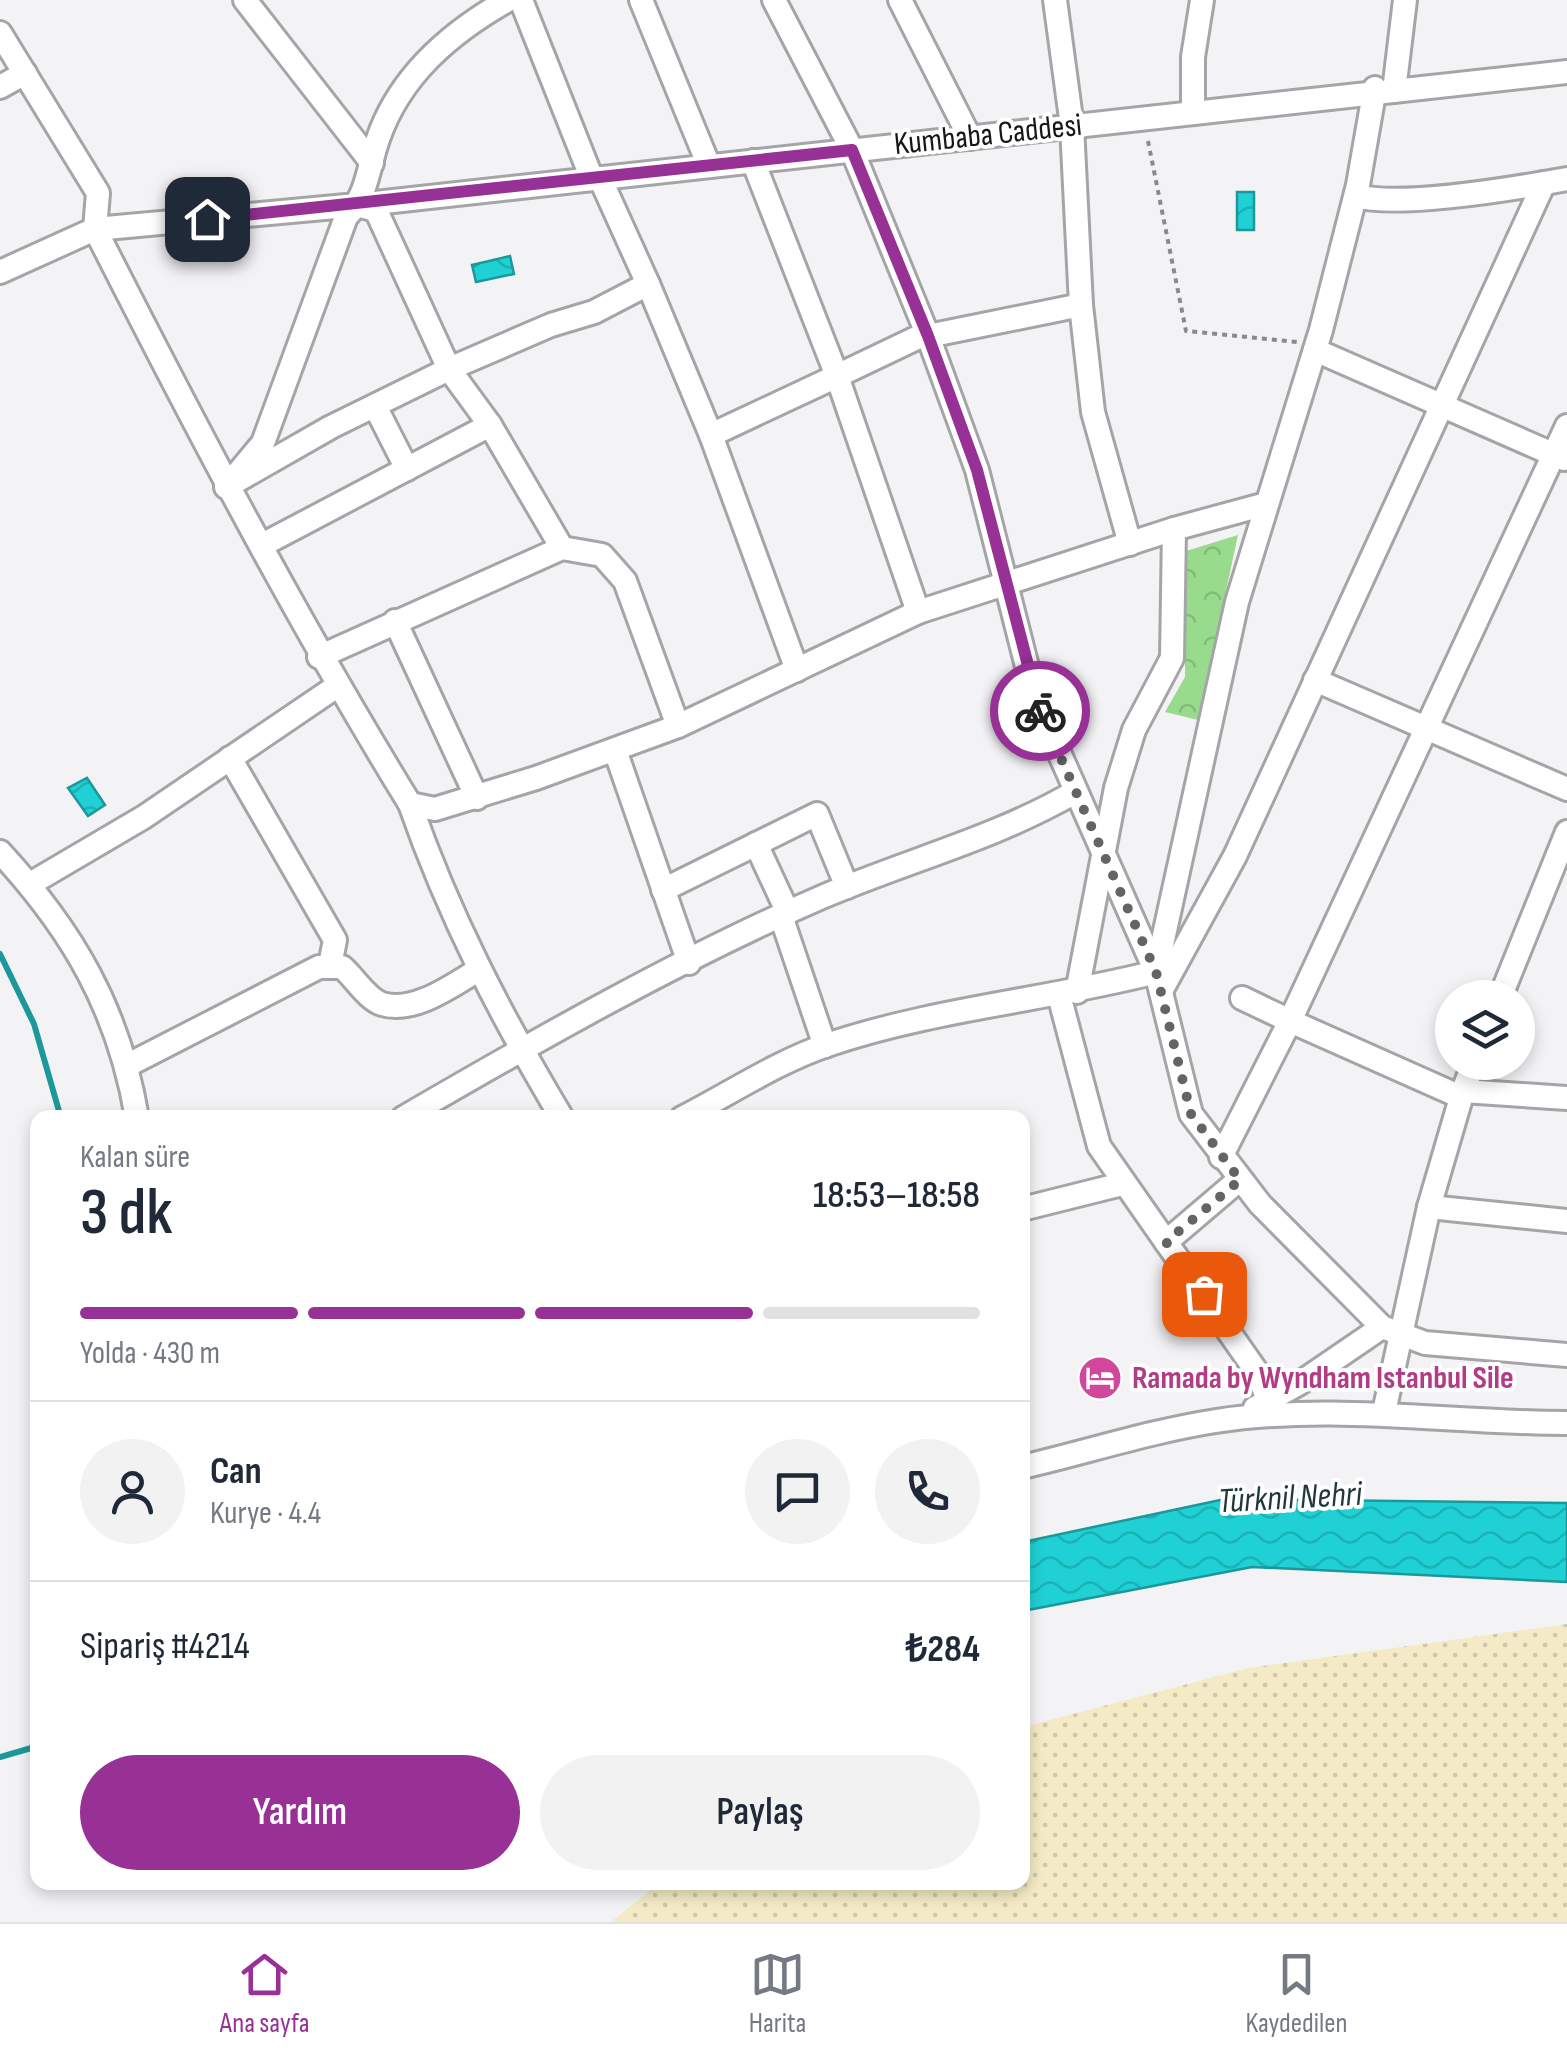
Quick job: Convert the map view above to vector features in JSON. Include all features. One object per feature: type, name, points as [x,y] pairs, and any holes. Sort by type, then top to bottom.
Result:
[{"type":"street","points":[[245,0],[372,163]]},
{"type":"street","points":[[226,487],[262,444],[346,216],[357,205],[387,115],[426,59],[508,0]]},
{"type":"street","points":[[521,0],[711,435],[797,670]]},
{"type":"street","points":[[641,0],[709,166]]},
{"type":"street","points":[[774,0],[852,150],[928,335],[977,470],[1034,698],[1105,852],[1158,982],[1191,1114],[1240,1180],[1390,1331],[1425,1343],[1567,1355]]},
{"type":"street","points":[[900,0],[970,138]]},
{"type":"street","points":[[1055,0],[1072,126],[1081,305],[1093,412],[1130,544]]},
{"type":"street","points":[[1193,113],[1193,57],[1202,0]]},
{"type":"street","points":[[1158,982],[1237,602],[1316,347],[1405,0]]},
{"type":"street","points":[[0,33],[98,194],[95,229],[226,487],[264,544],[319,657],[410,804],[439,889],[478,970],[557,1110]]},
{"type":"street","name":"Kumbaba Caddesi","points":[[0,272],[95,229],[357,205],[1567,72]]},
{"type":"street","points":[[0,88],[25,73]]},
{"type":"street","points":[[753,161],[837,376],[918,612]]},
{"type":"street","points":[[1356,196],[1375,201],[1406,200],[1556,182]]},
{"type":"street","points":[[1158,982],[1234,856],[1445,405],[1556,182]]},
{"type":"street","points":[[357,205],[376,210],[449,369],[490,425],[562,548]]},
{"type":"street","points":[[226,487],[331,427],[449,369],[551,325],[594,312],[648,284]]},
{"type":"street","points":[[711,435],[928,335],[1081,305]]},
{"type":"street","points":[[1316,347],[1560,458]]},
{"type":"street","points":[[376,408],[407,469]]},
{"type":"street","points":[[264,544],[490,425]]},
{"type":"street","points":[[1221,1157],[1560,458],[1567,426]]},
{"type":"street","points":[[410,804],[435,810],[478,798],[678,726],[918,612],[1174,529],[1266,504]]},
{"type":"street","points":[[1174,529],[1172,658],[1134,730],[1068,994],[1099,1146],[1259,1375],[1268,1401]]},
{"type":"street","points":[[319,657],[562,548],[602,555],[625,581],[678,726]]},
{"type":"street","points":[[395,621],[478,798]]},
{"type":"street","points":[[1315,680],[1567,789]]},
{"type":"street","points":[[30,884],[144,817],[338,686]]},
{"type":"street","points":[[614,750],[690,964]]},
{"type":"street","points":[[230,758],[335,940],[330,965]]},
{"type":"street","points":[[418,1110],[521,1049],[784,914],[1080,801],[1113,806]]},
{"type":"street","points":[[664,890],[817,814],[848,887]]},
{"type":"street","points":[[1507,980],[1567,832]]},
{"type":"street","points":[[756,844],[784,914],[824,1046]]},
{"type":"street","points":[[0,852],[30,884],[98,983],[128,1066],[136,1110]]},
{"type":"street","points":[[128,1066],[330,965],[342,967],[381,1004],[397,1006],[424,1000],[478,970]]},
{"type":"street","points":[[698,1110],[824,1046],[994,1003],[1158,982]]},
{"type":"street","points":[[1242,998],[1462,1094],[1567,1098]]},
{"type":"street","points":[[1384,1412],[1390,1331],[1467,1080]]},
{"type":"street","points":[[1166,1242],[1240,1180]]},
{"type":"street","points":[[1030,1207],[1122,1184]]},
{"type":"street","points":[[1429,1207],[1567,1221]]},
{"type":"street","points":[[1235,1420],[1390,1331]]},
{"type":"street","points":[[1030,1465],[1235,1420],[1384,1412],[1485,1423],[1567,1423]]},
{"type":"path","points":[[1143,118],[1186,331],[1316,347]]},
{"type":"green space","points":[[1238,535],[1198,720],[1165,712],[1185,677],[1186,551]]},
{"type":"sand","points":[[1567,1624],[1567,1922],[611,1922],[650,1890],[1030,1890],[1030,1725],[1249,1668]]},
{"type":"water","points":[[1237,192],[1254,192],[1254,230],[1237,230]]},
{"type":"water","points":[[510,256],[514,274],[476,282],[472,265]]},
{"type":"water","points":[[87,778],[105,805],[88,816],[68,788]]},
{"type":"water","points":[[1225,1499],[1567,1503],[1567,1582],[1252,1567],[1030,1610],[1030,1541]]},
{"type":"waterway","points":[[0,954],[34,1024],[59,1110]]},
{"type":"waterway","points":[[0,1757],[30,1748]]},
{"type":"way so far","points":[[1040,711],[1156,972],[1191,1114],[1240,1180],[1166,1242],[1204,1294]]},
{"type":"place","name":"Ramada by Wyndham Istanbul Sile","points":[[1100,1378]]},
{"type":"route","points":[[207,219],[852,150],[928,336],[977,470],[1004,586],[1040,711]]},
{"type":"water label","name":"Türknil Nehri","points":[[1290,1498]]}]
